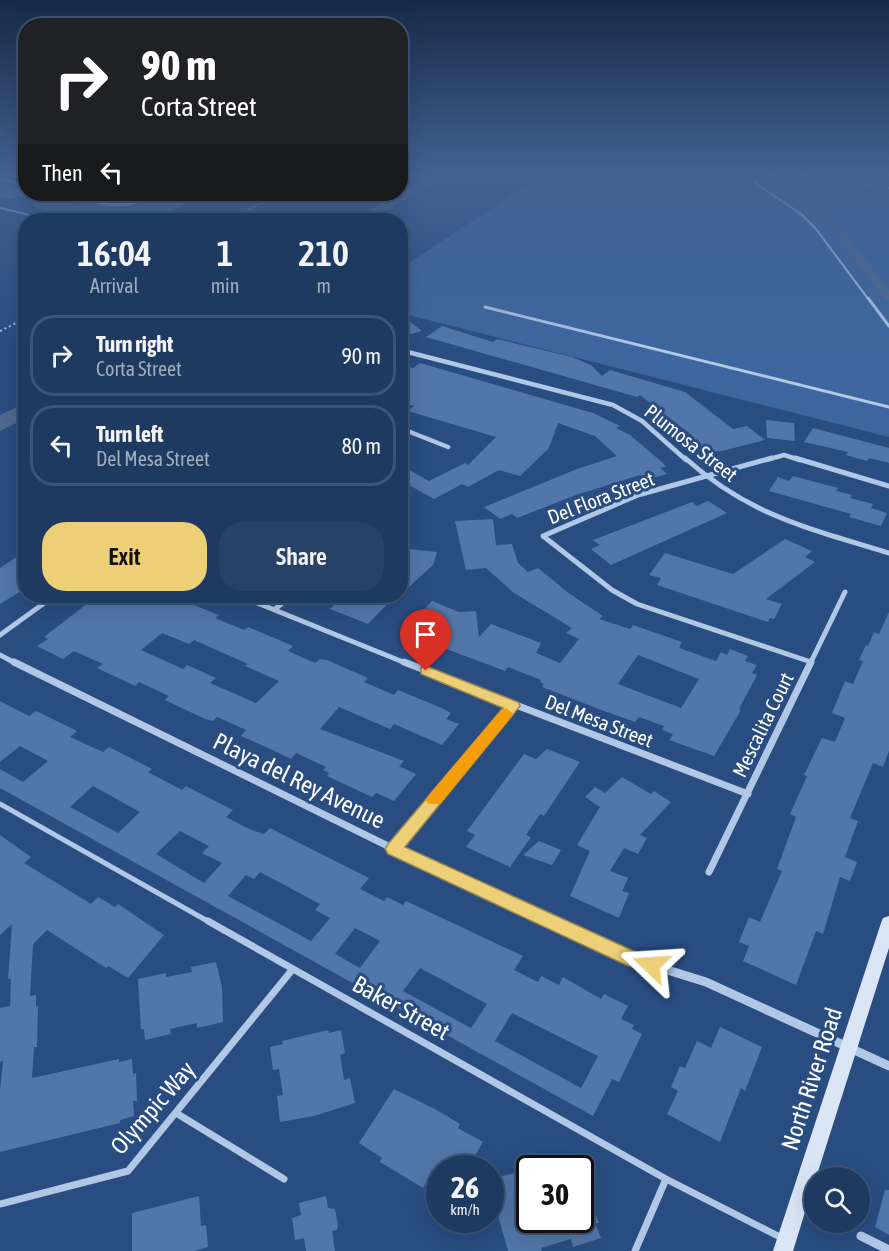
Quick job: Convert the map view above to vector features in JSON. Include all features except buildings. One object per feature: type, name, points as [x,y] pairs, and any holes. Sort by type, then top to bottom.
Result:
[{"type":"street","name":"Plumosa Street","points":[[408,352],[613,405],[642,421],[707,478],[743,502],[784,521],[889,552]]},
{"type":"street","points":[[408,431],[448,447]]},
{"type":"street","name":"Del Flora Street","points":[[811,662],[637,604],[612,590],[543,536],[638,495],[707,478],[784,455],[889,486]]},
{"type":"street","name":"Mescalita Court","points":[[709,872],[844,592]]},
{"type":"street","points":[[0,635],[44,603]]},
{"type":"street","name":"Del Mesa Street","points":[[259,603],[513,706],[748,794]]},
{"type":"street","points":[[275,609],[282,603]]},
{"type":"street","name":"Playa del Rey Avenue","points":[[0,655],[394,849],[632,959],[706,982],[889,1065]]},
{"type":"street","points":[[394,849],[513,706]]},
{"type":"street","name":"North River Road","points":[[785,1246],[889,923]]},
{"type":"street","points":[[861,1236],[889,1250]]},
{"type":"lane","points":[[818,231],[889,326]]},
{"type":"lane","points":[[484,308],[889,407]]},
{"type":"lane","name":"Baker Street","points":[[0,804],[785,1246]]},
{"type":"lane","name":"Olympic Way","points":[[0,1204],[128,1171],[292,970]]},
{"type":"lane","points":[[176,1113],[284,1179]]},
{"type":"lane","points":[[635,1251],[666,1179]]},
{"type":"path","points":[[0,331],[18,322]]},
{"type":"shaded area","points":[[457,231],[889,231],[889,437],[408,315],[408,264]]},
{"type":"waterway","points":[[837,231],[889,297]]},
{"type":"waterway","points":[[0,424],[18,414]]},
{"type":"slow traffic","points":[[434,800],[506,714]]},
{"type":"route","points":[[426,671],[513,706],[394,849],[632,959],[651,965]]}]
